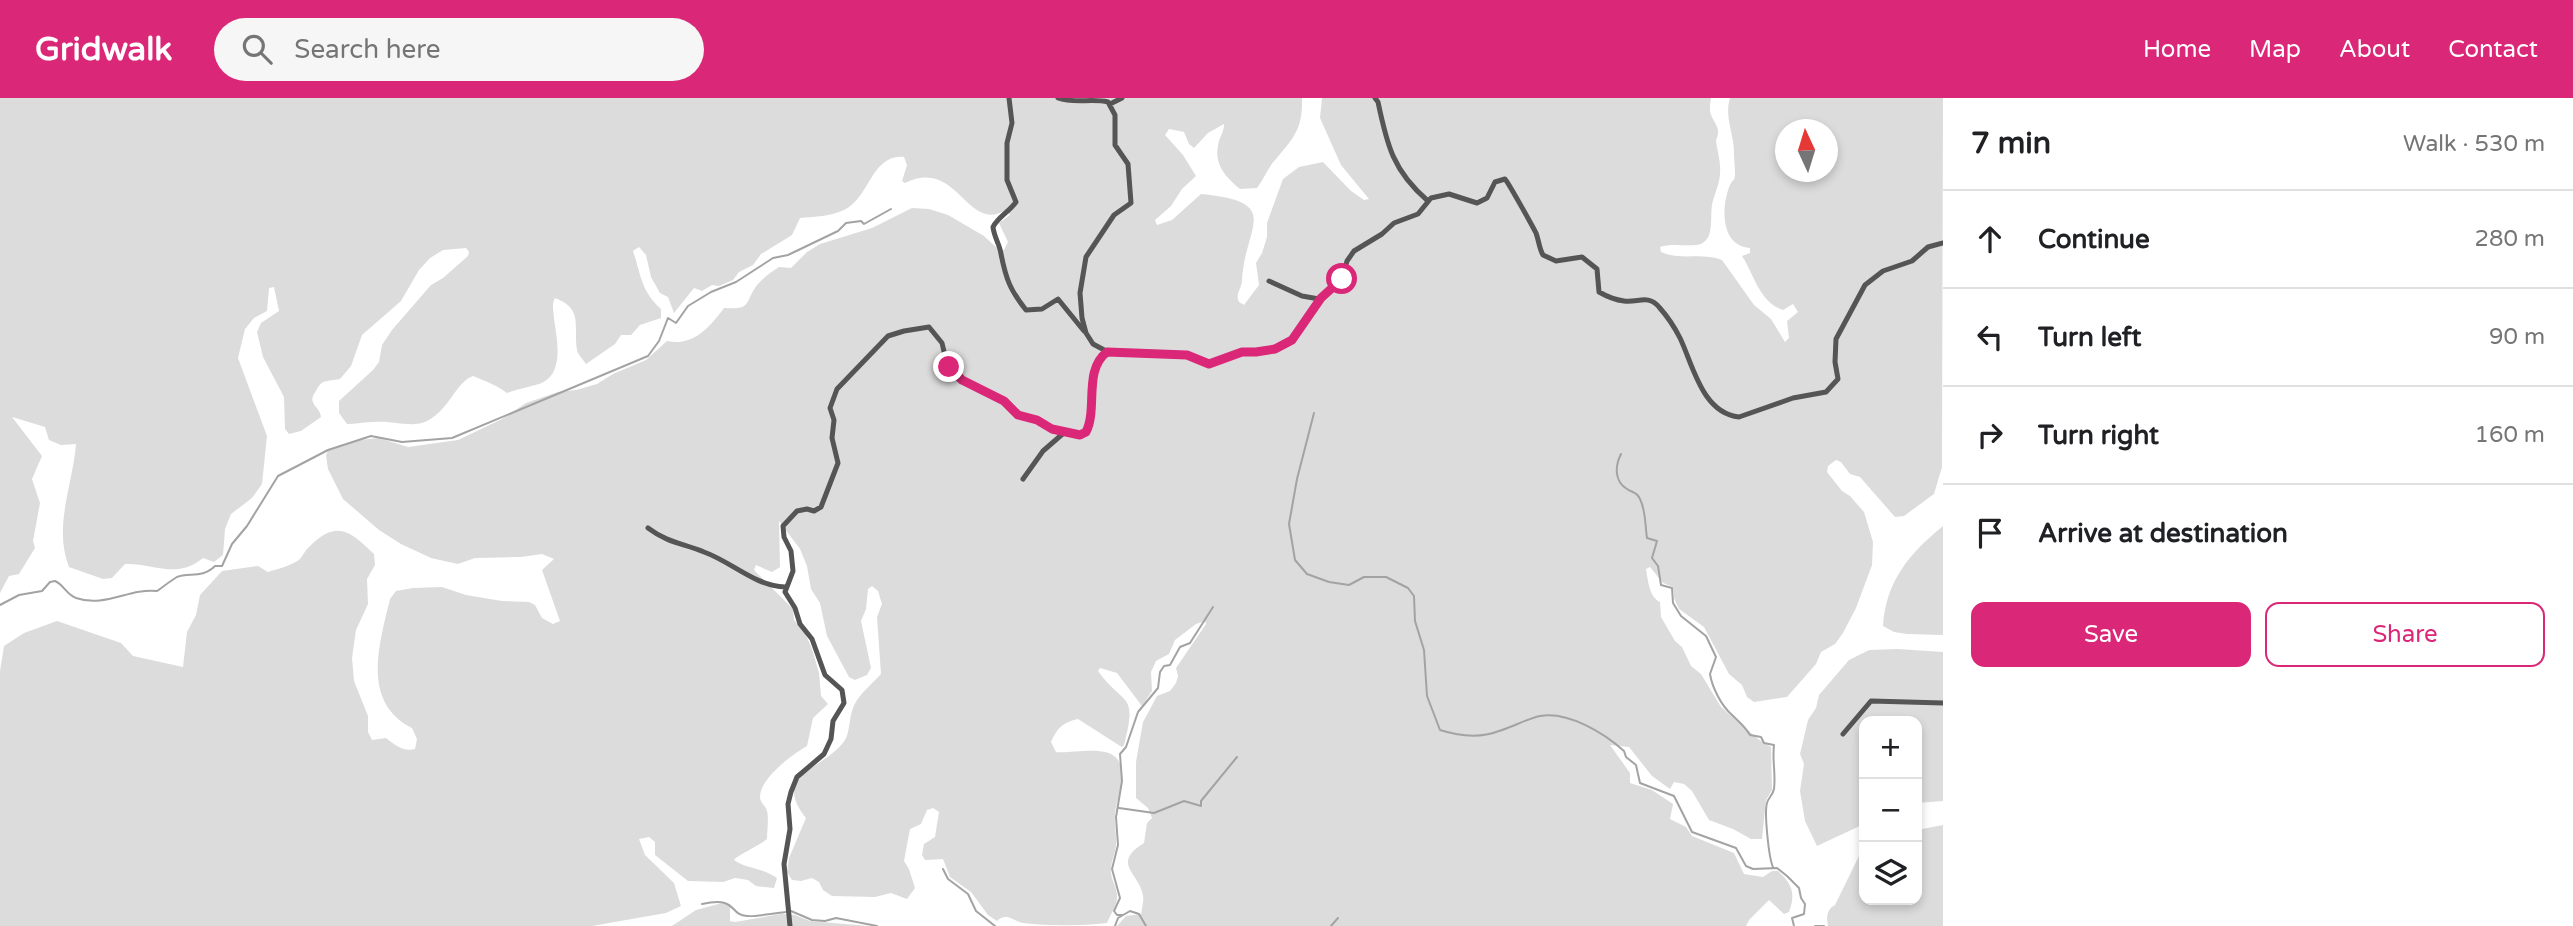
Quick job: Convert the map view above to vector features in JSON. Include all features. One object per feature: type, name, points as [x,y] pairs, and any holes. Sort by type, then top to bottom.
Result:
[{"type":"street","points":[[1009,98],[1012,123],[1007,143],[1007,180],[1016,202],[1010,213],[996,221],[992,227],[1011,291],[1026,310],[1042,309],[1058,299],[1093,344],[1107,352],[1187,355],[1209,364],[1242,352],[1266,352],[1284,345],[1296,336],[1319,299],[1342,279],[1347,261],[1354,251],[1382,234],[1394,223],[1418,214],[1428,201],[1442,194],[1477,203],[1487,198],[1495,182],[1500,180],[1508,182],[1537,235],[1543,255],[1556,261],[1582,257],[1597,269],[1599,292],[1626,302],[1645,298],[1657,304],[1677,332],[1702,389],[1714,404],[1733,417],[1739,417],[1793,398],[1830,390],[1838,379],[1835,362],[1836,339],[1865,285],[1883,271],[1912,261],[1928,247],[1943,243]]},
{"type":"street","points":[[1058,98],[1094,99],[1110,104],[1122,98]]},
{"type":"street","points":[[1375,98],[1390,153],[1402,173],[1428,201]]},
{"type":"street","points":[[1086,333],[1080,293],[1086,257],[1105,226],[1114,215],[1128,206],[1132,198],[1128,164],[1115,145],[1115,115],[1110,104]]},
{"type":"street","points":[[1269,281],[1302,296],[1319,299]]},
{"type":"street","points":[[790,926],[784,864],[790,829],[788,804],[797,777],[824,754],[831,739],[833,722],[844,703],[842,690],[825,675],[812,639],[798,620],[795,608],[787,597],[785,587],[793,571],[792,558],[782,532],[783,526],[797,511],[814,511],[821,506],[837,468],[838,458],[832,438],[832,397],[842,383],[888,336],[929,327],[942,343],[947,364],[956,375],[1004,401],[1018,415],[1037,420],[1052,429],[1080,435],[1088,429],[1091,422],[1091,384],[1101,358],[1107,352]]},
{"type":"street","points":[[1023,479],[1043,451],[1066,431]]},
{"type":"street","points":[[648,528],[676,544],[723,560],[765,584],[785,587]]},
{"type":"street","points":[[1843,734],[1871,701],[1943,703]]},
{"type":"shaded area","points":[[0,98],[1302,98],[1301,117],[1296,132],[1257,188],[1240,189],[1226,176],[1220,165],[1217,153],[1224,124],[1208,133],[1194,148],[1189,144],[1184,132],[1169,129],[1165,135],[1183,155],[1196,176],[1182,189],[1171,206],[1155,220],[1157,225],[1172,220],[1201,194],[1243,203],[1251,211],[1254,220],[1238,297],[1239,302],[1244,305],[1259,285],[1256,263],[1262,253],[1267,237],[1267,223],[1283,179],[1299,167],[1323,162],[1351,191],[1364,200],[1369,199],[1341,165],[1320,118],[1322,98],[1711,98],[1710,113],[1718,130],[1716,140],[1720,169],[1709,235],[1700,244],[1660,247],[1661,252],[1722,260],[1754,305],[1771,319],[1785,342],[1789,338],[1787,321],[1798,312],[1793,304],[1783,310],[1768,301],[1742,256],[1750,253],[1750,248],[1740,246],[1733,240],[1725,224],[1725,203],[1735,175],[1734,146],[1728,112],[1730,98],[1943,98],[1942,467],[1934,494],[1904,516],[1895,517],[1860,477],[1850,474],[1841,462],[1836,460],[1828,466],[1827,472],[1864,512],[1873,542],[1872,565],[1856,608],[1843,633],[1835,644],[1821,652],[1816,664],[1787,697],[1754,702],[1747,697],[1742,685],[1729,674],[1704,627],[1679,609],[1673,587],[1663,583],[1650,567],[1646,569],[1651,592],[1660,602],[1661,617],[1675,641],[1682,647],[1691,666],[1701,674],[1721,707],[1771,747],[1772,790],[1766,800],[1762,839],[1751,839],[1709,820],[1692,791],[1684,784],[1674,782],[1670,789],[1652,776],[1629,747],[1610,745],[1630,773],[1630,783],[1652,790],[1673,804],[1670,819],[1686,827],[1692,836],[1734,853],[1744,874],[1763,877],[1772,871],[1778,871],[1787,880],[1792,894],[1789,912],[1784,914],[1769,900],[1746,926],[1117,926],[1126,916],[1141,914],[1143,902],[1141,888],[1128,863],[1134,850],[1144,843],[1147,823],[1152,818],[1148,808],[1136,798],[1136,762],[1143,722],[1157,696],[1170,691],[1176,683],[1176,668],[1206,624],[1205,621],[1196,624],[1175,640],[1169,654],[1156,661],[1151,672],[1152,691],[1142,706],[1117,673],[1100,668],[1098,671],[1129,707],[1128,728],[1122,747],[1078,719],[1061,726],[1051,742],[1056,752],[1106,752],[1113,755],[1121,766],[1122,779],[1115,813],[1116,846],[1111,869],[1117,899],[1107,923],[1043,925],[1023,923],[1007,917],[997,921],[988,915],[971,892],[950,877],[943,859],[925,860],[922,855],[924,844],[935,837],[939,812],[933,808],[927,810],[921,824],[910,829],[904,861],[915,888],[907,899],[891,893],[875,897],[832,896],[812,878],[792,880],[787,872],[789,858],[806,818],[797,803],[794,791],[797,781],[845,740],[855,704],[881,674],[877,617],[882,604],[878,591],[872,586],[868,589],[866,609],[861,621],[871,668],[867,675],[855,680],[849,677],[827,636],[820,603],[811,589],[807,566],[800,549],[779,521],[780,567],[772,572],[756,565],[754,570],[793,609],[794,620],[805,633],[812,649],[819,673],[821,696],[828,704],[813,718],[807,746],[778,767],[761,790],[760,799],[768,814],[767,839],[734,860],[777,878],[774,888],[756,886],[748,880],[735,878],[723,882],[688,881],[655,855],[655,842],[649,837],[639,839],[645,855],[674,883],[681,906],[666,913],[592,926],[0,926],[0,671],[4,646],[24,633],[57,621],[121,643],[133,656],[183,667],[187,632],[196,615],[200,595],[222,571],[258,566],[268,572],[284,567],[299,560],[319,538],[328,533],[343,531],[358,539],[374,554],[375,565],[367,579],[368,604],[356,630],[352,658],[354,681],[368,716],[368,732],[372,740],[386,738],[403,749],[415,749],[417,739],[412,728],[396,717],[380,688],[379,653],[390,599],[396,591],[442,587],[466,595],[529,602],[535,605],[542,618],[553,624],[560,621],[542,570],[554,559],[542,554],[475,558],[458,564],[431,558],[401,544],[379,530],[343,499],[328,469],[326,455],[329,449],[359,440],[379,438],[408,447],[458,440],[502,419],[526,403],[558,392],[597,384],[646,360],[667,341],[685,341],[700,334],[724,308],[739,308],[746,304],[757,285],[770,273],[779,267],[791,268],[807,252],[820,244],[872,228],[912,208],[929,209],[948,215],[984,236],[998,249],[1004,250],[1008,242],[999,223],[1010,215],[1006,210],[992,215],[981,212],[950,186],[938,180],[923,178],[905,183],[902,181],[907,165],[904,157],[884,162],[853,204],[834,214],[800,218],[792,235],[761,254],[753,265],[739,272],[733,280],[719,286],[712,285],[702,291],[694,288],[674,313],[668,297],[660,293],[651,277],[646,255],[639,247],[633,251],[640,275],[649,296],[661,309],[661,318],[640,325],[631,335],[621,335],[615,344],[586,364],[577,350],[574,313],[564,302],[555,298],[553,308],[557,356],[553,373],[547,379],[507,393],[473,376],[461,385],[435,416],[419,424],[347,424],[339,413],[339,401],[373,370],[379,362],[382,345],[392,330],[431,285],[468,256],[466,248],[443,250],[430,258],[419,270],[401,301],[362,335],[351,366],[340,379],[326,381],[318,387],[312,401],[321,417],[301,431],[289,434],[285,429],[284,397],[263,357],[257,332],[261,323],[279,311],[274,287],[269,288],[267,311],[254,318],[245,329],[238,358],[267,436],[262,484],[252,498],[231,514],[225,529],[223,555],[214,562],[203,558],[193,565],[174,569],[125,564],[112,578],[103,579],[69,567],[63,521],[76,444],[61,445],[49,440],[45,427],[12,417],[42,456],[32,479],[40,503],[33,541],[35,548],[19,574],[9,576],[0,593]]},
{"type":"shaded area","points":[[1943,526],[1943,635],[1894,632],[1883,626],[1894,582],[1910,558]]},
{"type":"shaded area","points":[[1869,650],[1943,652],[1943,801],[1922,803],[1922,716],[1859,716],[1859,826],[1817,846],[1805,821],[1800,791],[1804,764],[1800,754],[1808,720],[1816,708],[1819,695],[1849,660]]},
{"type":"shaded area","points":[[1943,825],[1943,926],[1828,926],[1829,911],[1835,905],[1859,856],[1859,905],[1922,905],[1922,829]]},
{"type":"shaded area","points":[[722,903],[730,906],[730,921],[735,922],[781,914],[795,915],[810,921],[869,926],[672,926],[696,910]]},
{"type":"waterway","points":[[0,605],[19,595],[42,591],[50,582],[55,581],[76,598],[97,601],[137,592],[157,591],[177,577],[200,574],[215,566],[222,566],[232,544],[247,526],[278,476],[328,450],[371,436],[402,442],[452,438],[648,356],[659,341],[668,318],[676,323],[688,306],[711,292],[736,282],[773,258],[788,255],[838,231],[846,223],[861,221],[864,224],[891,209]]},
{"type":"waterway","points":[[1314,413],[1289,524],[1295,560],[1307,574],[1329,582],[1349,585],[1364,577],[1386,577],[1408,588],[1414,596],[1415,621],[1424,650],[1427,696],[1440,730],[1462,735],[1485,735],[1535,717],[1551,715],[1574,720],[1596,731],[1624,751],[1626,757],[1636,765],[1640,783],[1674,796],[1692,832],[1736,848],[1746,866],[1753,869],[1777,868],[1787,876],[1799,888],[1805,904],[1804,914],[1792,918],[1794,926]]},
{"type":"waterway","points":[[1621,454],[1617,468],[1618,478],[1623,486],[1639,497],[1647,538],[1657,541],[1652,558],[1658,566],[1661,585],[1672,588],[1673,603],[1681,616],[1706,636],[1716,657],[1710,674],[1717,696],[1750,735],[1761,737],[1764,743],[1774,745],[1774,789],[1767,803],[1766,816],[1773,867]]},
{"type":"waterway","points":[[1122,915],[1117,915],[1114,911],[1120,898],[1112,869],[1118,845],[1116,817],[1122,781],[1120,754],[1126,747],[1138,712],[1158,688],[1160,672],[1164,666],[1170,665],[1180,647],[1190,643],[1213,607]]},
{"type":"waterway","points":[[1119,808],[1154,813],[1184,801],[1201,806],[1201,801],[1237,757]]},
{"type":"waterway","points":[[943,869],[948,879],[968,894],[976,911],[995,926]]},
{"type":"waterway","points":[[702,904],[722,902],[737,913],[747,916],[786,912]]},
{"type":"waterway","points":[[791,911],[812,920],[836,918],[877,926]]},
{"type":"waterway","points":[[1115,926],[1118,918],[1130,911],[1139,914],[1146,926]]},
{"type":"waterway","points":[[1331,926],[1338,918]]},
{"type":"waterway","points":[[1815,926],[1824,926]]},
{"type":"route","points":[[949,367],[962,380],[975,384],[1004,401],[1018,415],[1042,422],[1052,429],[1072,431],[1080,435],[1086,432],[1091,422],[1091,384],[1101,358],[1107,352],[1187,355],[1209,364],[1242,352],[1266,352],[1292,340],[1315,304],[1342,279]]}]
